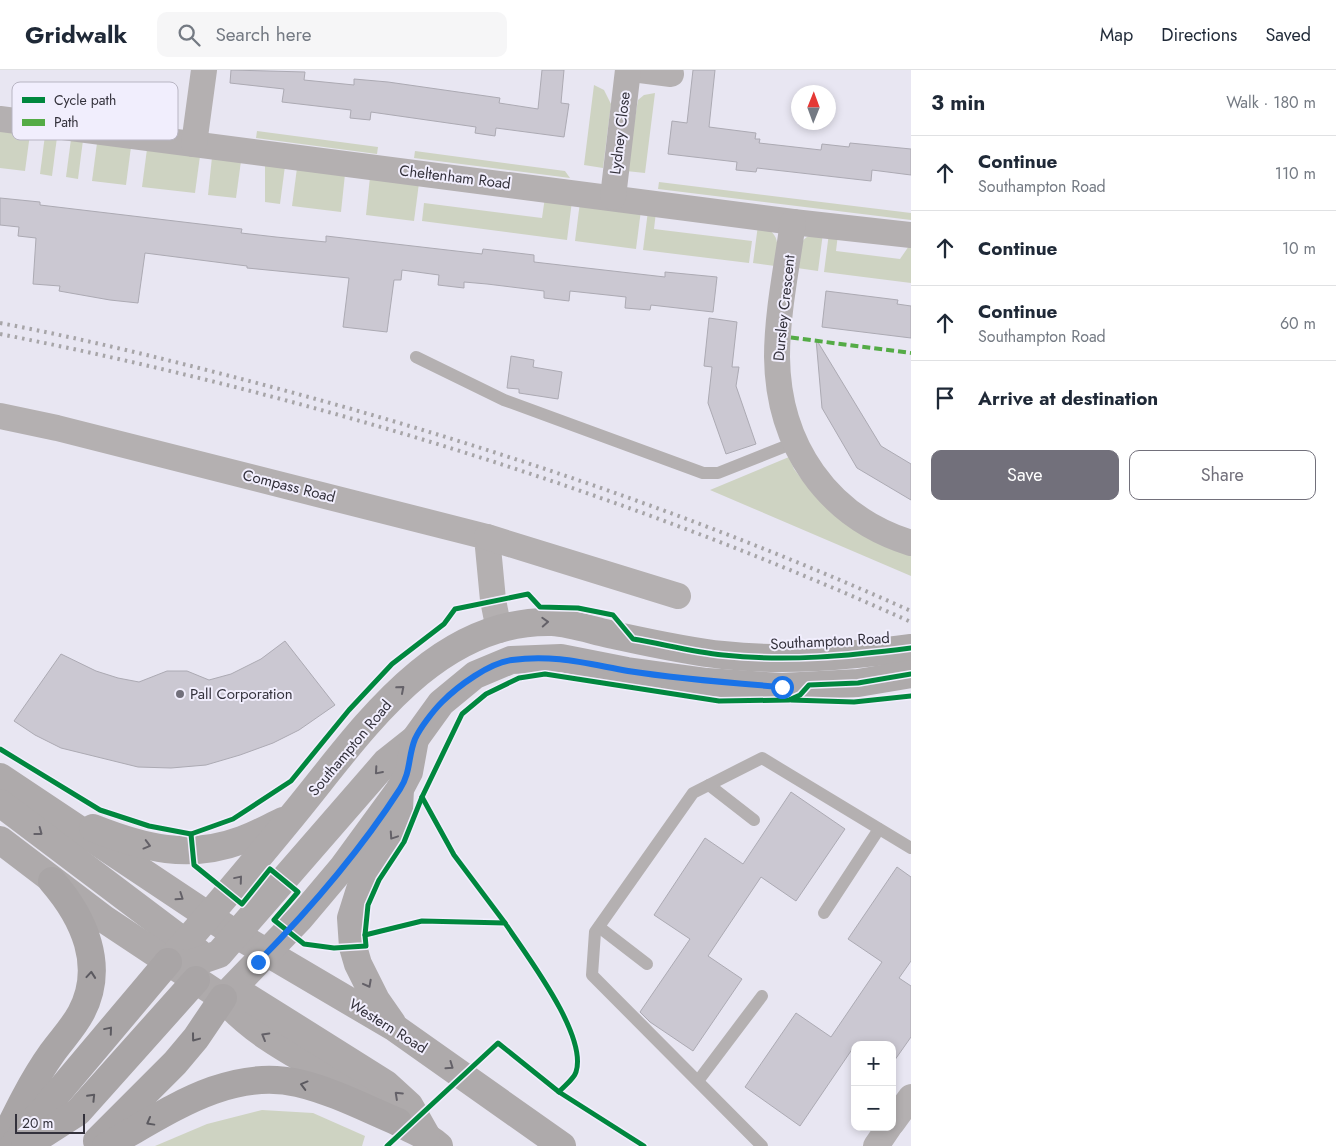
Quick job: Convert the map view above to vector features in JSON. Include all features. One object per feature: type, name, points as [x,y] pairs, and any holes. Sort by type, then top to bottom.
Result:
[{"type":"highway","points":[[1,1146],[36,1077],[81,1013],[90,989],[92,965],[88,942],[73,909],[52,881]]},
{"type":"highway","points":[[13,1146],[168,962]]},
{"type":"highway","points":[[25,1146],[78,1112],[218,969]]},
{"type":"highway","points":[[92,1146],[175,1064],[196,1038],[218,969]]},
{"type":"highway","points":[[106,1146],[198,1096],[228,1085],[258,1080],[278,1080],[321,1090],[398,1122]]},
{"type":"main road","name":"Southampton Road","points":[[218,969],[207,916],[385,704],[445,654],[477,636],[526,623],[554,622],[633,639],[724,655],[791,658],[858,654],[911,648]]},
{"type":"main road","points":[[218,969],[386,762],[415,739],[441,703],[475,675],[510,660],[562,658],[627,671],[707,682],[782,687],[858,683],[911,674]]},
{"type":"main road","points":[[396,1028],[376,1000],[358,964],[350,929],[354,905],[363,880],[398,830],[400,789],[409,772],[415,739]]},
{"type":"main road","points":[[0,777],[207,916]]},
{"type":"main road","name":"Southampton Road","points":[[168,962],[218,969],[262,957],[300,918],[343,867],[400,789]]},
{"type":"main road","points":[[0,803],[218,969],[386,1084],[409,1105],[432,1140]]},
{"type":"main road","points":[[52,812],[115,836],[175,851],[192,851],[228,844],[291,818]]},
{"type":"main road","points":[[0,840],[104,919],[168,962]]},
{"type":"main road","name":"Western Road","points":[[218,969],[262,957],[295,970],[396,1028],[562,1146]]},
{"type":"main road","points":[[218,969],[237,1015],[256,1031],[357,1090],[398,1122],[432,1140]]},
{"type":"street","points":[[194,144],[204,70]]},
{"type":"street","name":"Lydney Close","points":[[613,197],[628,70]]},
{"type":"street","points":[[640,70],[671,74]]},
{"type":"street","name":"Cheltenham Road","points":[[163,140],[613,197],[793,222],[911,235]]},
{"type":"street","name":"Dursley Crescent","points":[[793,222],[777,355],[782,399],[789,427],[813,475],[847,512],[895,538],[911,543]]},
{"type":"street","name":"Compass Road","points":[[0,416],[57,428],[486,536],[678,596]]},
{"type":"street","points":[[486,536],[493,600],[500,630]]},
{"type":"street","points":[[896,1118],[911,1097]]},
{"type":"street","points":[[876,1146],[886,1131]]},
{"type":"lane","points":[[416,357],[504,400],[703,473],[718,474],[796,442]]},
{"type":"lane","points":[[762,1146],[592,975],[595,932],[693,793],[762,758],[911,848]]},
{"type":"lane","points":[[709,785],[754,820]]},
{"type":"lane","points":[[824,912],[879,829]]},
{"type":"lane","points":[[599,927],[647,964]]},
{"type":"lane","points":[[698,1081],[762,996]]},
{"type":"green space","points":[[594,85],[604,90],[611,104],[603,168],[584,165]]},
{"type":"green space","points":[[655,93],[645,173],[626,171],[638,100],[644,95]]},
{"type":"green space","points":[[0,130],[12,132],[12,140],[29,140],[25,171],[0,168]]},
{"type":"green space","points":[[257,131],[378,147],[377,154],[256,138]]},
{"type":"green space","points":[[44,140],[57,140],[52,176],[40,174]]},
{"type":"green space","points":[[71,140],[83,140],[78,179],[66,177]]},
{"type":"green space","points":[[97,143],[131,147],[126,185],[92,181]]},
{"type":"green space","points":[[147,149],[200,156],[195,193],[142,187]]},
{"type":"green space","points":[[415,151],[565,171],[570,178],[414,158]]},
{"type":"green space","points":[[212,157],[241,161],[236,198],[208,195]]},
{"type":"green space","points":[[265,164],[285,166],[280,204],[265,202]]},
{"type":"green space","points":[[297,168],[345,174],[341,212],[292,206]]},
{"type":"green space","points":[[370,177],[419,183],[414,221],[366,215]]},
{"type":"green space","points":[[659,182],[911,213],[911,220],[658,189]]},
{"type":"green space","points":[[545,197],[572,201],[567,240],[422,221],[424,203],[542,218]]},
{"type":"green space","points":[[580,202],[641,210],[636,249],[575,241]]},
{"type":"green space","points":[[648,211],[656,212],[654,229],[752,241],[749,263],[643,250]]},
{"type":"green space","points":[[758,225],[766,228],[777,240],[775,266],[753,263]]},
{"type":"green space","points":[[823,233],[818,271],[797,268],[802,243],[809,236]]},
{"type":"green space","points":[[829,233],[838,234],[836,251],[900,259],[911,243],[911,283],[824,272]]},
{"type":"green space","points":[[789,457],[794,469],[807,486],[911,553],[911,576],[710,490]]},
{"type":"green space","points":[[262,1110],[313,1113],[365,1136],[362,1146],[155,1146],[207,1124]]},
{"type":"building","points":[[231,70],[305,72],[304,80],[354,85],[354,79],[388,82],[500,98],[499,103],[538,109],[542,70],[564,70],[561,103],[569,104],[564,137],[496,128],[495,136],[475,133],[476,127],[371,112],[370,120],[350,118],[351,110],[282,102],[284,89],[230,83]]},
{"type":"building","points":[[693,70],[715,70],[709,127],[756,133],[755,139],[760,139],[759,143],[821,150],[822,144],[849,147],[850,143],[911,149],[911,175],[872,170],[871,181],[757,168],[756,172],[736,170],[737,162],[668,154],[672,121],[687,123]]},
{"type":"building","points":[[0,198],[40,202],[40,205],[242,229],[241,233],[276,237],[326,242],[326,236],[482,254],[483,249],[534,255],[534,262],[665,277],[665,272],[717,277],[713,312],[651,305],[650,310],[625,308],[626,297],[570,291],[569,301],[544,298],[544,291],[487,284],[464,282],[464,288],[438,285],[439,275],[402,270],[401,280],[394,280],[387,332],[343,327],[349,278],[247,268],[247,266],[145,253],[138,303],[110,300],[59,291],[60,286],[33,284],[36,238],[18,236],[19,227],[0,225]]},
{"type":"building","points":[[826,291],[898,300],[897,304],[911,306],[911,338],[822,327]]},
{"type":"building","points":[[709,318],[737,322],[732,367],[739,367],[736,386],[756,444],[726,454],[708,403],[712,367],[704,366]]},
{"type":"building","points":[[816,339],[881,446],[911,464],[911,500],[857,468],[822,408]]},
{"type":"building","points":[[511,356],[534,360],[533,367],[562,372],[558,399],[519,393],[519,389],[507,388]]},
{"type":"building","name":"Pall Corporation","points":[[285,641],[335,705],[299,730],[273,743],[240,755],[206,765],[171,768],[138,767],[61,748],[35,735],[14,721],[61,654],[96,671],[139,682],[167,671],[187,671],[209,680],[231,674],[261,659]]},
{"type":"building","points":[[791,792],[845,829],[796,901],[761,877],[708,956],[742,979],[693,1051],[650,1022],[640,1012],[690,939],[654,915],[705,838],[743,864]]},
{"type":"building","points":[[897,867],[911,877],[911,961],[899,978],[911,986],[911,1037],[896,1058],[896,1041],[851,1041],[851,1051],[800,1126],[745,1087],[796,1013],[831,1037],[882,962],[848,939]]},
{"type":"railway","points":[[0,323],[127,350],[253,382],[420,429],[504,455],[669,512],[750,543],[911,611]]},
{"type":"railway","points":[[0,334],[116,358],[232,386],[348,417],[463,452],[578,490],[691,531],[802,575],[911,622]]},
{"type":"marked path","points":[[779,336],[911,353]]},
{"type":"cycle path","points":[[0,749],[100,810],[149,826],[191,834],[233,819],[291,781],[349,710],[392,664],[444,624],[455,609],[528,594],[540,607],[578,608],[613,615],[633,639],[723,655],[794,658],[911,648]]},
{"type":"cycle path","points":[[365,935],[368,905],[379,880],[404,842],[422,797],[462,714],[486,694],[519,678],[545,674],[719,701],[789,700],[800,695],[809,685],[858,683],[911,674]]},
{"type":"cycle path","points":[[791,700],[854,702],[911,696]]},
{"type":"cycle path","points":[[422,797],[454,855],[505,923]]},
{"type":"cycle path","points":[[191,834],[194,865],[242,904],[270,869],[298,892],[274,920],[304,944],[334,948],[366,946],[365,935],[422,921],[505,923],[540,974],[564,1017],[573,1038],[577,1056],[576,1072],[571,1080],[559,1092],[498,1043],[387,1146]]},
{"type":"cycle path","points":[[559,1092],[644,1146]]},
{"type":"place","name":"Pall Corporation","points":[[180,694]]},
{"type":"route","points":[[258,962],[300,918],[343,867],[400,789],[409,772],[415,739],[441,703],[475,675],[510,660],[562,658],[627,671],[707,682],[782,687]]}]
